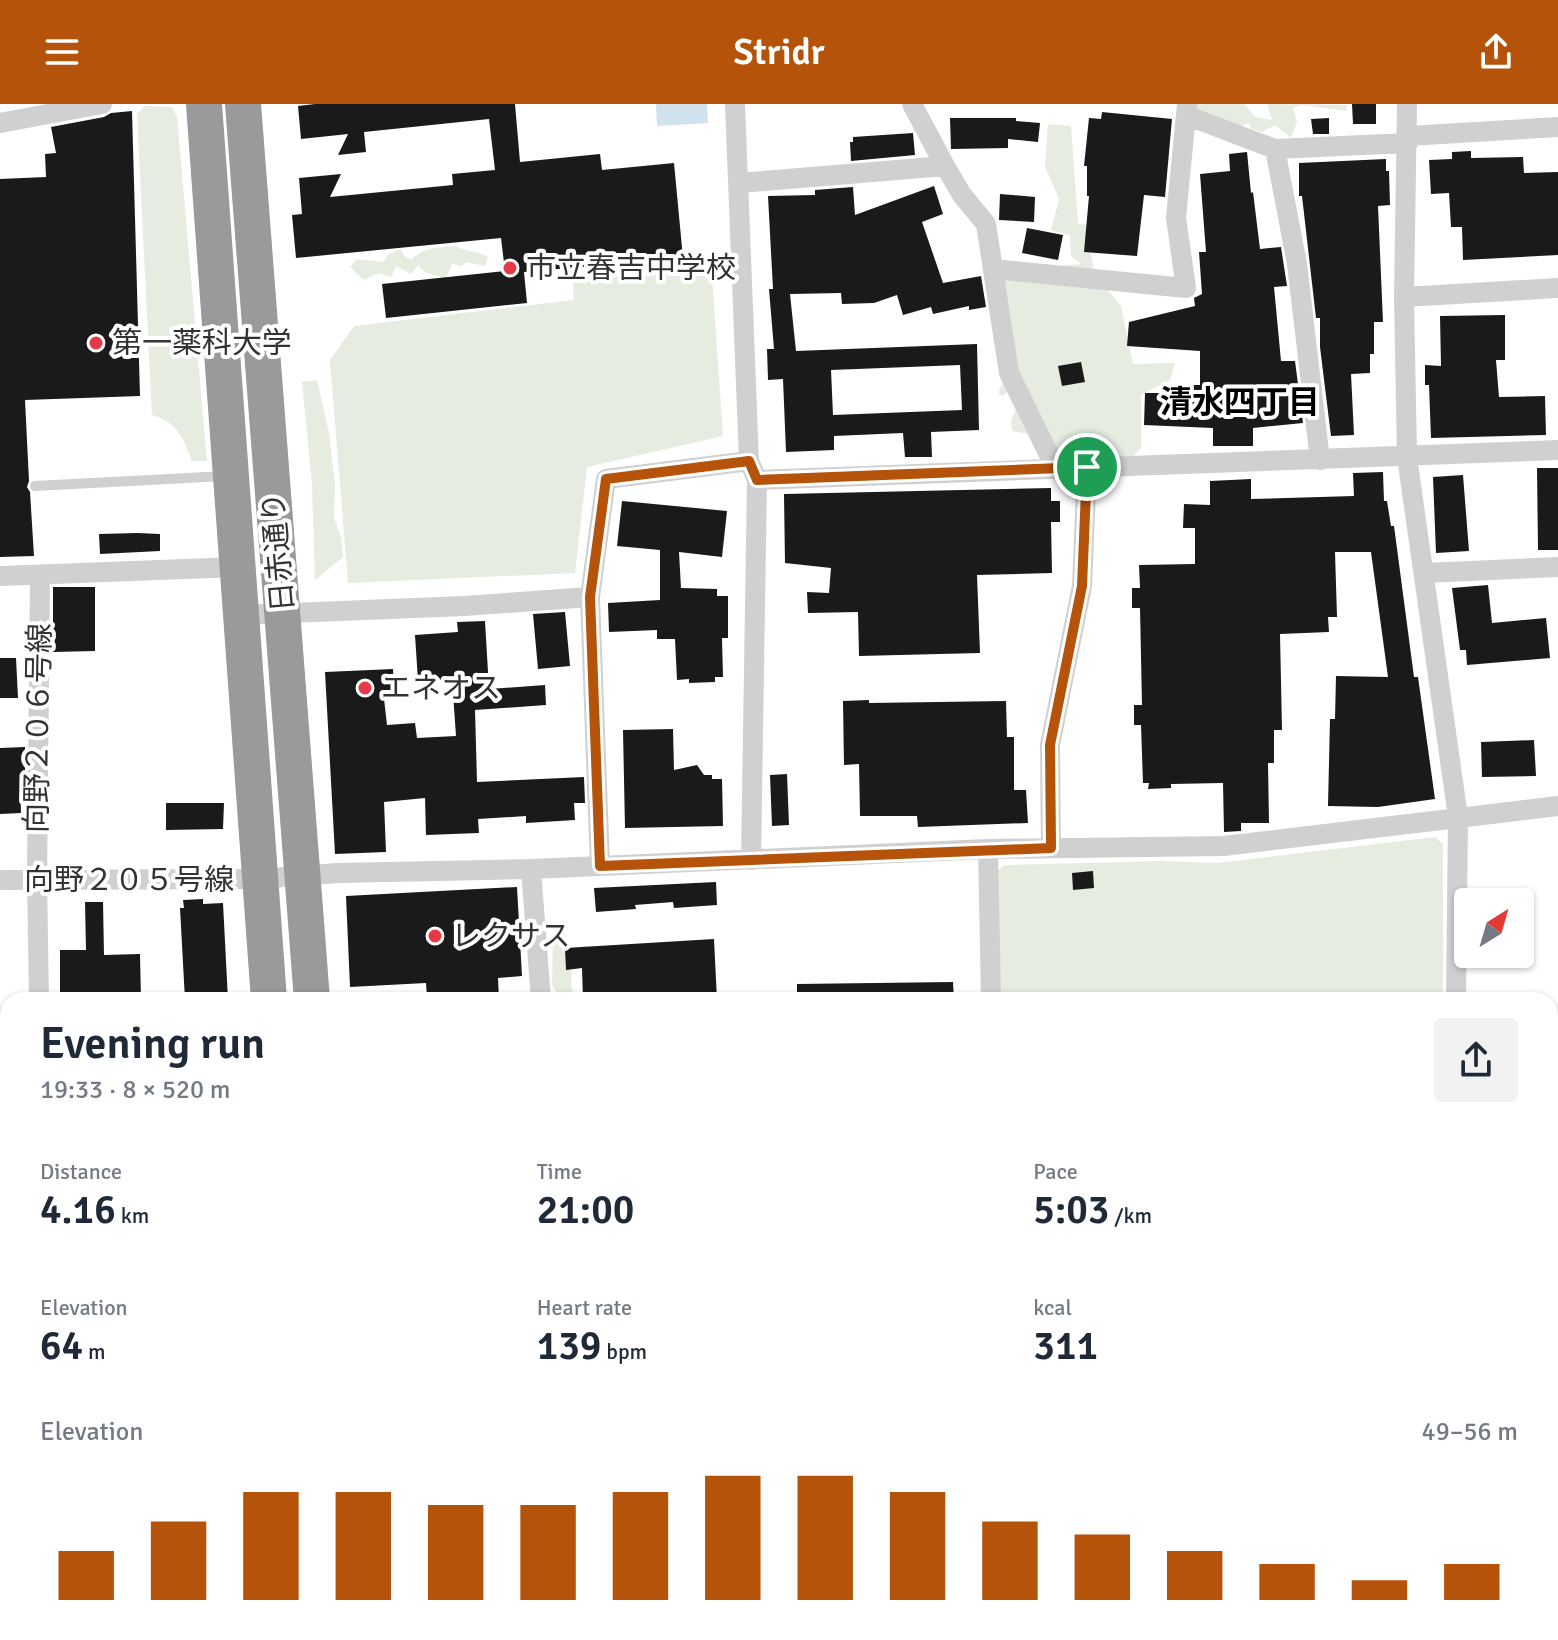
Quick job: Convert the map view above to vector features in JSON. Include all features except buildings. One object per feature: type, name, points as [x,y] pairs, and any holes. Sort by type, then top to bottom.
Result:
[{"type":"highway","name":"日赤通り","points":[[204,104],[268,992]]},
{"type":"highway","name":"日赤通り","points":[[243,104],[311,992]]},
{"type":"street","points":[[9,116],[102,104]]},
{"type":"street","points":[[735,104],[749,461],[757,480],[751,860]]},
{"type":"street","points":[[912,104],[962,195],[986,224],[1009,373],[1055,467]]},
{"type":"street","points":[[1407,104],[1404,297],[1407,457],[1458,817],[1456,992]]},
{"type":"street","points":[[993,269],[1186,288],[1176,218],[1187,110],[1275,149],[1558,127]]},
{"type":"street","points":[[1275,149],[1297,264],[1320,460]]},
{"type":"street","points":[[739,183],[945,166]]},
{"type":"street","points":[[1404,297],[1558,288]]},
{"type":"street","points":[[757,480],[1558,450]]},
{"type":"street","points":[[600,866],[590,597],[606,479],[749,461]]},
{"type":"street","points":[[1051,848],[1050,745],[1082,586],[1087,467]]},
{"type":"street","points":[[0,576],[238,567]]},
{"type":"street","points":[[1425,573],[1558,567]]},
{"type":"street","name":"向野２０６号線","points":[[39,992],[40,575]]},
{"type":"street","points":[[242,615],[464,606],[590,597]]},
{"type":"street","name":"向野２０５号線","points":[[0,880],[258,879],[988,849],[1224,846],[1558,806]]},
{"type":"street","points":[[988,849],[991,992]]},
{"type":"street","points":[[531,869],[540,992]]},
{"type":"lane","points":[[35,486],[231,476]]},
{"type":"shaded area","points":[[1196,104],[1244,104],[1255,117],[1272,120],[1267,104],[1347,105],[1346,111],[1302,105],[1293,108],[1297,122],[1291,138],[1275,125],[1262,132],[1252,129],[1249,123],[1230,131],[1199,116]]},
{"type":"shaded area","points":[[145,106],[172,107],[177,117],[207,461],[192,461],[178,432],[152,415],[137,114]]},
{"type":"shaded area","points":[[1048,124],[1071,126],[1078,224],[1099,225],[1089,239],[1094,274],[1121,306],[1133,364],[1175,363],[1170,380],[1141,395],[1141,448],[1129,460],[1057,471],[1030,434],[1012,431],[1011,420],[1017,408],[1011,388],[1003,396],[998,394],[1012,346],[1011,318],[1000,270],[1082,264],[1071,256],[1070,235],[1051,230],[1059,199],[1045,166]]},
{"type":"shaded area","points":[[456,246],[488,257],[485,266],[466,262],[462,266],[452,264],[446,279],[425,272],[418,265],[411,274],[396,266],[391,277],[379,273],[364,280],[350,267],[357,259],[383,262],[389,254],[401,249],[404,256],[411,260],[426,250]]},
{"type":"shaded area","points":[[711,263],[723,436],[587,467],[575,573],[348,583],[330,360],[354,326],[574,300],[572,276]]},
{"type":"shaded area","points":[[317,380],[329,433],[335,486],[334,518],[341,537],[343,557],[315,580],[312,484],[302,382]]},
{"type":"shaded area","points":[[1435,837],[1443,844],[1443,992],[996,992],[993,875],[1004,865],[1161,861],[1218,863]]},
{"type":"shaded area","points":[[564,929],[572,961],[572,992],[556,992],[552,985],[553,934]]},
{"type":"water","points":[[656,104],[707,104],[708,123],[657,126]]},
{"type":"place","name":"市立春吉中学校","points":[[510,268]]},
{"type":"place","name":"第一薬科大学","points":[[96,343]]},
{"type":"place","name":"エネオス","points":[[365,688]]},
{"type":"place","name":"レクサス","points":[[435,936]]},
{"type":"district","name":"清水四丁目","points":[[1240,402]]},
{"type":"route","points":[[749,461],[757,480],[1087,467],[1082,586],[1050,745],[1051,848],[600,866],[590,597],[606,479],[749,461]]}]
